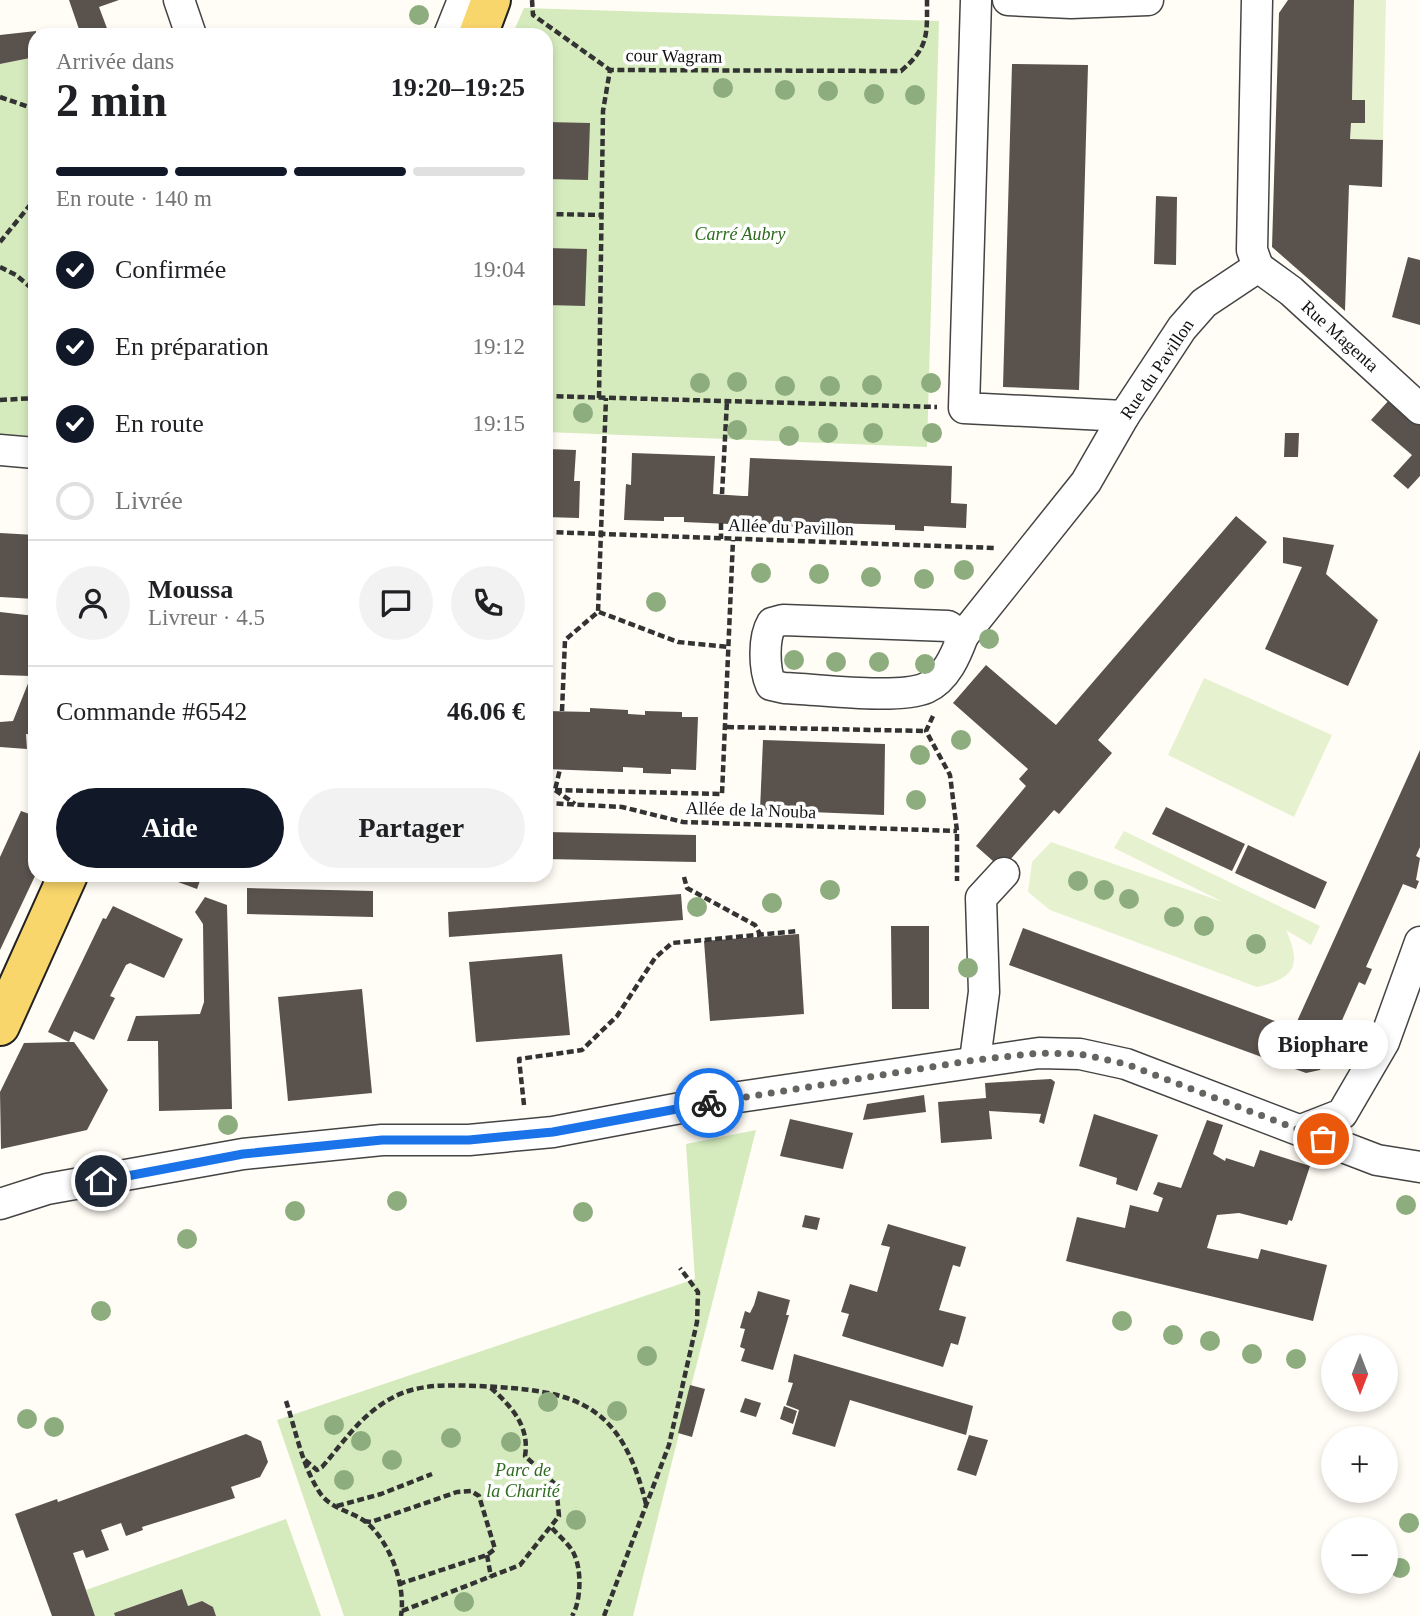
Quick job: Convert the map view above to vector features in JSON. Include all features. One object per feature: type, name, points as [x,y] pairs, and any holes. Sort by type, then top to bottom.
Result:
[{"type":"main road","points":[[481,28],[491,0]]},
{"type":"main road","points":[[0,1026],[65,882]]},
{"type":"street","points":[[179,0],[189,28]]},
{"type":"street","points":[[452,28],[463,0]]},
{"type":"street","points":[[976,0],[964,408],[1124,416]]},
{"type":"street","points":[[1008,0],[1072,3],[1148,0]]},
{"type":"street","points":[[1257,0],[1252,250],[1258,267]]},
{"type":"street","name":"Rue Magenta","points":[[1258,267],[1291,291],[1420,409]]},
{"type":"street","name":"Rue du Pavillon","points":[[963,636],[948,626],[783,620],[772,622],[766,631],[767,676],[771,685],[784,688],[900,693],[926,688],[943,675],[956,655],[963,636],[1086,482],[1124,416],[1182,328],[1204,303],[1258,267]]},
{"type":"street","points":[[0,450],[28,452]]},
{"type":"street","points":[[975,1060],[984,992],[981,898],[1004,873]]},
{"type":"street","points":[[0,985],[49,882]]},
{"type":"street","points":[[1301,1130],[1342,1114],[1384,1042],[1420,942]]},
{"type":"street","points":[[0,1204],[47,1189],[78,1186],[243,1154],[382,1140],[469,1140],[526,1135],[975,1060],[1039,1053],[1080,1054],[1115,1061],[1377,1160],[1420,1167]]},
{"type":"street","points":[[0,1221],[78,1186]]},
{"type":"path","points":[[532,0],[533,15],[551,28]]},
{"type":"path","name":"cour Wagram","points":[[599,398],[603,111],[610,70],[901,71],[921,54],[927,34],[927,0]]},
{"type":"path","points":[[553,29],[610,70]]},
{"type":"path","points":[[0,97],[28,107]]},
{"type":"path","points":[[0,242],[28,208]]},
{"type":"path","points":[[553,214],[601,215]]},
{"type":"path","points":[[0,267],[28,285]]},
{"type":"path","points":[[553,396],[964,408]]},
{"type":"path","points":[[0,400],[28,398]]},
{"type":"path","points":[[562,711],[565,640],[598,612],[606,398]]},
{"type":"path","points":[[722,494],[727,401]]},
{"type":"path","points":[[721,523],[721,539]]},
{"type":"path","name":"Allée du Pavillon","points":[[553,531],[733,540],[1035,549]]},
{"type":"path","points":[[555,790],[722,794],[733,540]]},
{"type":"path","points":[[598,612],[678,642],[729,648]]},
{"type":"path","points":[[729,659],[737,659]]},
{"type":"path","points":[[926,731],[935,712]]},
{"type":"path","points":[[727,727],[926,731]]},
{"type":"path","points":[[926,731],[950,775],[957,831],[956,869]]},
{"type":"path","points":[[555,790],[559,769]]},
{"type":"path","points":[[555,790],[578,806]]},
{"type":"path","name":"Allée de la Nouba","points":[[553,804],[622,807],[683,822],[957,831]]},
{"type":"path","points":[[684,877],[687,888],[755,925],[760,934]]},
{"type":"path","points":[[526,1135],[519,1059],[582,1049],[617,1016],[655,958],[672,943],[798,931]]},
{"type":"path","points":[[604,1616],[669,1445],[697,1322],[698,1292],[681,1268]]},
{"type":"path","points":[[305,1460],[317,1470],[322,1467],[341,1439],[361,1419],[386,1401],[410,1390],[434,1384],[556,1392],[580,1401],[601,1416],[619,1435],[633,1460],[646,1504]]},
{"type":"path","points":[[286,1401],[305,1460],[323,1497],[364,1521],[378,1534],[391,1557],[399,1584],[401,1613],[520,1565],[559,1516],[556,1485],[525,1455],[524,1429],[514,1411],[489,1386]]},
{"type":"path","points":[[336,1506],[381,1494],[432,1474]]},
{"type":"path","points":[[364,1521],[371,1522],[439,1496],[471,1491],[479,1496],[495,1549],[487,1555],[399,1584]]},
{"type":"path","points":[[552,1528],[574,1553],[577,1564],[576,1609],[572,1616]]},
{"type":"path","points":[[487,1555],[491,1577]]},
{"type":"green space","points":[[1354,0],[1386,0],[1383,140],[1350,139],[1351,123],[1365,123],[1365,101],[1352,100]]},
{"type":"green space","name":"Carré Aubry","points":[[524,8],[939,21],[927,447],[553,432],[553,28],[515,28]]},
{"type":"green space","points":[[28,58],[28,443],[0,441],[0,64]]},
{"type":"green space","points":[[1204,678],[1332,735],[1294,817],[1168,755]]},
{"type":"green space","points":[[1124,831],[1320,926],[1311,945],[1286,930],[1294,953],[1292,969],[1280,979],[1257,987],[1050,910],[1028,892],[1032,862],[1051,842],[1223,902],[1114,848]]},
{"type":"green space","name":"Parc de la Charité","points":[[756,1130],[633,1616],[344,1616],[277,1420],[695,1279],[686,1144]]},
{"type":"green space","points":[[286,1519],[321,1616],[216,1616],[213,1607],[202,1601],[188,1606],[181,1589],[114,1613],[115,1616],[95,1616],[86,1590]]},
{"type":"building","points":[[69,0],[119,0],[99,7],[107,28],[79,28]]},
{"type":"building","points":[[1288,0],[1354,0],[1352,100],[1365,100],[1365,123],[1351,123],[1350,139],[1383,140],[1382,187],[1349,185],[1345,311],[1272,247],[1279,13]]},
{"type":"building","points":[[28,32],[28,58],[0,64],[0,35]]},
{"type":"building","points":[[1012,64],[1088,65],[1079,390],[1003,387]]},
{"type":"building","points":[[553,122],[590,123],[588,180],[553,179]]},
{"type":"building","points":[[1156,196],[1177,197],[1176,265],[1154,264]]},
{"type":"building","points":[[553,248],[587,249],[585,306],[553,305]]},
{"type":"building","points":[[1408,257],[1420,260],[1420,325],[1392,317]]},
{"type":"building","points":[[1390,399],[1420,425],[1420,476],[1408,489],[1393,476],[1412,455],[1371,420]]},
{"type":"building","points":[[1285,433],[1299,433],[1298,457],[1284,457]]},
{"type":"building","points":[[553,449],[576,450],[574,481],[580,481],[579,518],[553,517]]},
{"type":"building","points":[[632,453],[715,456],[713,494],[743,496],[748,496],[750,458],[952,466],[951,503],[967,504],[966,528],[924,526],[924,531],[895,530],[895,525],[802,522],[802,527],[684,522],[684,517],[664,517],[664,521],[624,520],[626,484],[631,485]]},
{"type":"building","points":[[1236,516],[1267,542],[1098,740],[1112,753],[1059,814],[1054,810],[1002,869],[976,846],[1026,786],[1019,779],[1028,769],[953,703],[986,665],[1056,725]]},
{"type":"building","points":[[0,533],[28,535],[28,599],[0,597]]},
{"type":"building","points":[[1283,537],[1334,545],[1326,574],[1378,620],[1348,686],[1265,649],[1302,567],[1283,563]]},
{"type":"building","points":[[0,612],[28,615],[28,676],[0,675]]},
{"type":"building","points":[[28,684],[27,749],[0,747],[0,722],[13,721]]},
{"type":"building","points":[[590,708],[628,710],[628,714],[645,715],[645,711],[682,712],[682,717],[698,717],[696,770],[671,769],[671,774],[643,773],[643,768],[623,767],[623,772],[553,769],[553,711],[590,712]]},
{"type":"building","points":[[763,740],[885,744],[884,815],[760,810]]},
{"type":"building","points":[[1420,750],[1420,847],[1416,856],[1420,858],[1416,880],[1419,881],[1416,889],[1403,884],[1366,967],[1372,969],[1365,985],[1359,982],[1320,1070],[1306,1073],[1009,965],[1023,928],[1294,1028]]},
{"type":"building","points":[[1166,807],[1245,844],[1232,871],[1152,834]]},
{"type":"building","points":[[21,811],[28,814],[28,882],[32,882],[0,950],[0,857]]},
{"type":"building","points":[[553,832],[696,835],[696,862],[553,859]]},
{"type":"building","points":[[1248,845],[1327,882],[1315,909],[1235,873]]},
{"type":"building","points":[[178,882],[200,882],[197,889]]},
{"type":"building","points":[[247,888],[373,891],[373,917],[247,914]]},
{"type":"building","points":[[681,894],[683,920],[449,937],[448,912]]},
{"type":"building","points":[[205,897],[227,905],[232,1109],[159,1111],[158,1041],[127,1041],[136,1016],[200,1014],[204,1002],[203,924],[195,912]]},
{"type":"building","points":[[113,906],[183,939],[164,978],[130,963],[126,965],[110,996],[115,998],[94,1040],[74,1031],[69,1042],[48,1032],[103,918],[106,919]]},
{"type":"building","points":[[891,926],[929,926],[929,1009],[892,1009]]},
{"type":"building","points":[[799,934],[804,1014],[710,1021],[704,941]]},
{"type":"building","points":[[562,954],[570,1035],[476,1042],[469,962]]},
{"type":"building","points":[[362,989],[372,1093],[288,1101],[278,997]]},
{"type":"building","points":[[74,1042],[108,1090],[87,1130],[1,1149],[0,1092],[24,1043]]},
{"type":"building","points":[[1051,1079],[1055,1082],[1044,1124],[1039,1122],[1041,1114],[989,1111],[992,1139],[941,1143],[938,1102],[986,1098],[985,1083]]},
{"type":"building","points":[[924,1095],[926,1112],[863,1120],[867,1104]]},
{"type":"building","points":[[1094,1114],[1158,1135],[1137,1191],[1116,1184],[1117,1178],[1079,1166]]},
{"type":"building","points":[[790,1119],[853,1133],[843,1169],[780,1156]]},
{"type":"building","points":[[1207,1120],[1223,1125],[1213,1154],[1225,1161],[1226,1158],[1254,1167],[1260,1150],[1310,1166],[1292,1221],[1289,1220],[1287,1225],[1239,1213],[1217,1215],[1207,1248],[1258,1259],[1261,1249],[1327,1265],[1313,1321],[1066,1261],[1077,1217],[1125,1228],[1130,1205],[1158,1212],[1163,1198],[1153,1194],[1158,1182],[1181,1188]]},
{"type":"building","points":[[805,1215],[820,1218],[817,1230],[802,1227]]},
{"type":"building","points":[[888,1224],[966,1247],[960,1267],[953,1265],[939,1310],[966,1317],[958,1345],[951,1343],[943,1367],[842,1336],[849,1314],[841,1312],[850,1284],[877,1292],[890,1247],[881,1245]]},
{"type":"building","points":[[758,1291],[790,1300],[786,1315],[789,1315],[773,1370],[741,1361],[745,1349],[740,1347],[745,1329],[740,1328],[745,1311],[750,1313]]},
{"type":"building","points":[[794,1354],[973,1406],[966,1435],[850,1400],[835,1447],[792,1434],[799,1410],[786,1405],[793,1383],[788,1382]]},
{"type":"building","points":[[690,1385],[705,1389],[692,1437],[678,1433]]},
{"type":"building","points":[[745,1398],[761,1403],[756,1417],[740,1412]]},
{"type":"building","points":[[784,1406],[797,1411],[793,1424],[780,1419]]},
{"type":"building","points":[[246,1434],[261,1441],[268,1462],[260,1477],[231,1487],[235,1498],[142,1527],[143,1530],[126,1536],[121,1523],[101,1530],[109,1550],[86,1558],[83,1550],[73,1553],[95,1616],[52,1616],[15,1514],[57,1499],[58,1502]]},
{"type":"building","points":[[969,1435],[988,1440],[976,1476],[957,1470]]},
{"type":"building","points":[[182,1589],[188,1606],[202,1601],[213,1607],[216,1616],[115,1616],[114,1613]]},
{"type":"way so far","points":[[709,1103],[975,1060],[1039,1053],[1080,1054],[1126,1064],[1323,1139]]},
{"type":"place","name":"Biophare","points":[[1323,1139]]},
{"type":"route","points":[[101,1181],[243,1154],[382,1140],[469,1140],[553,1132],[709,1103]]}]
